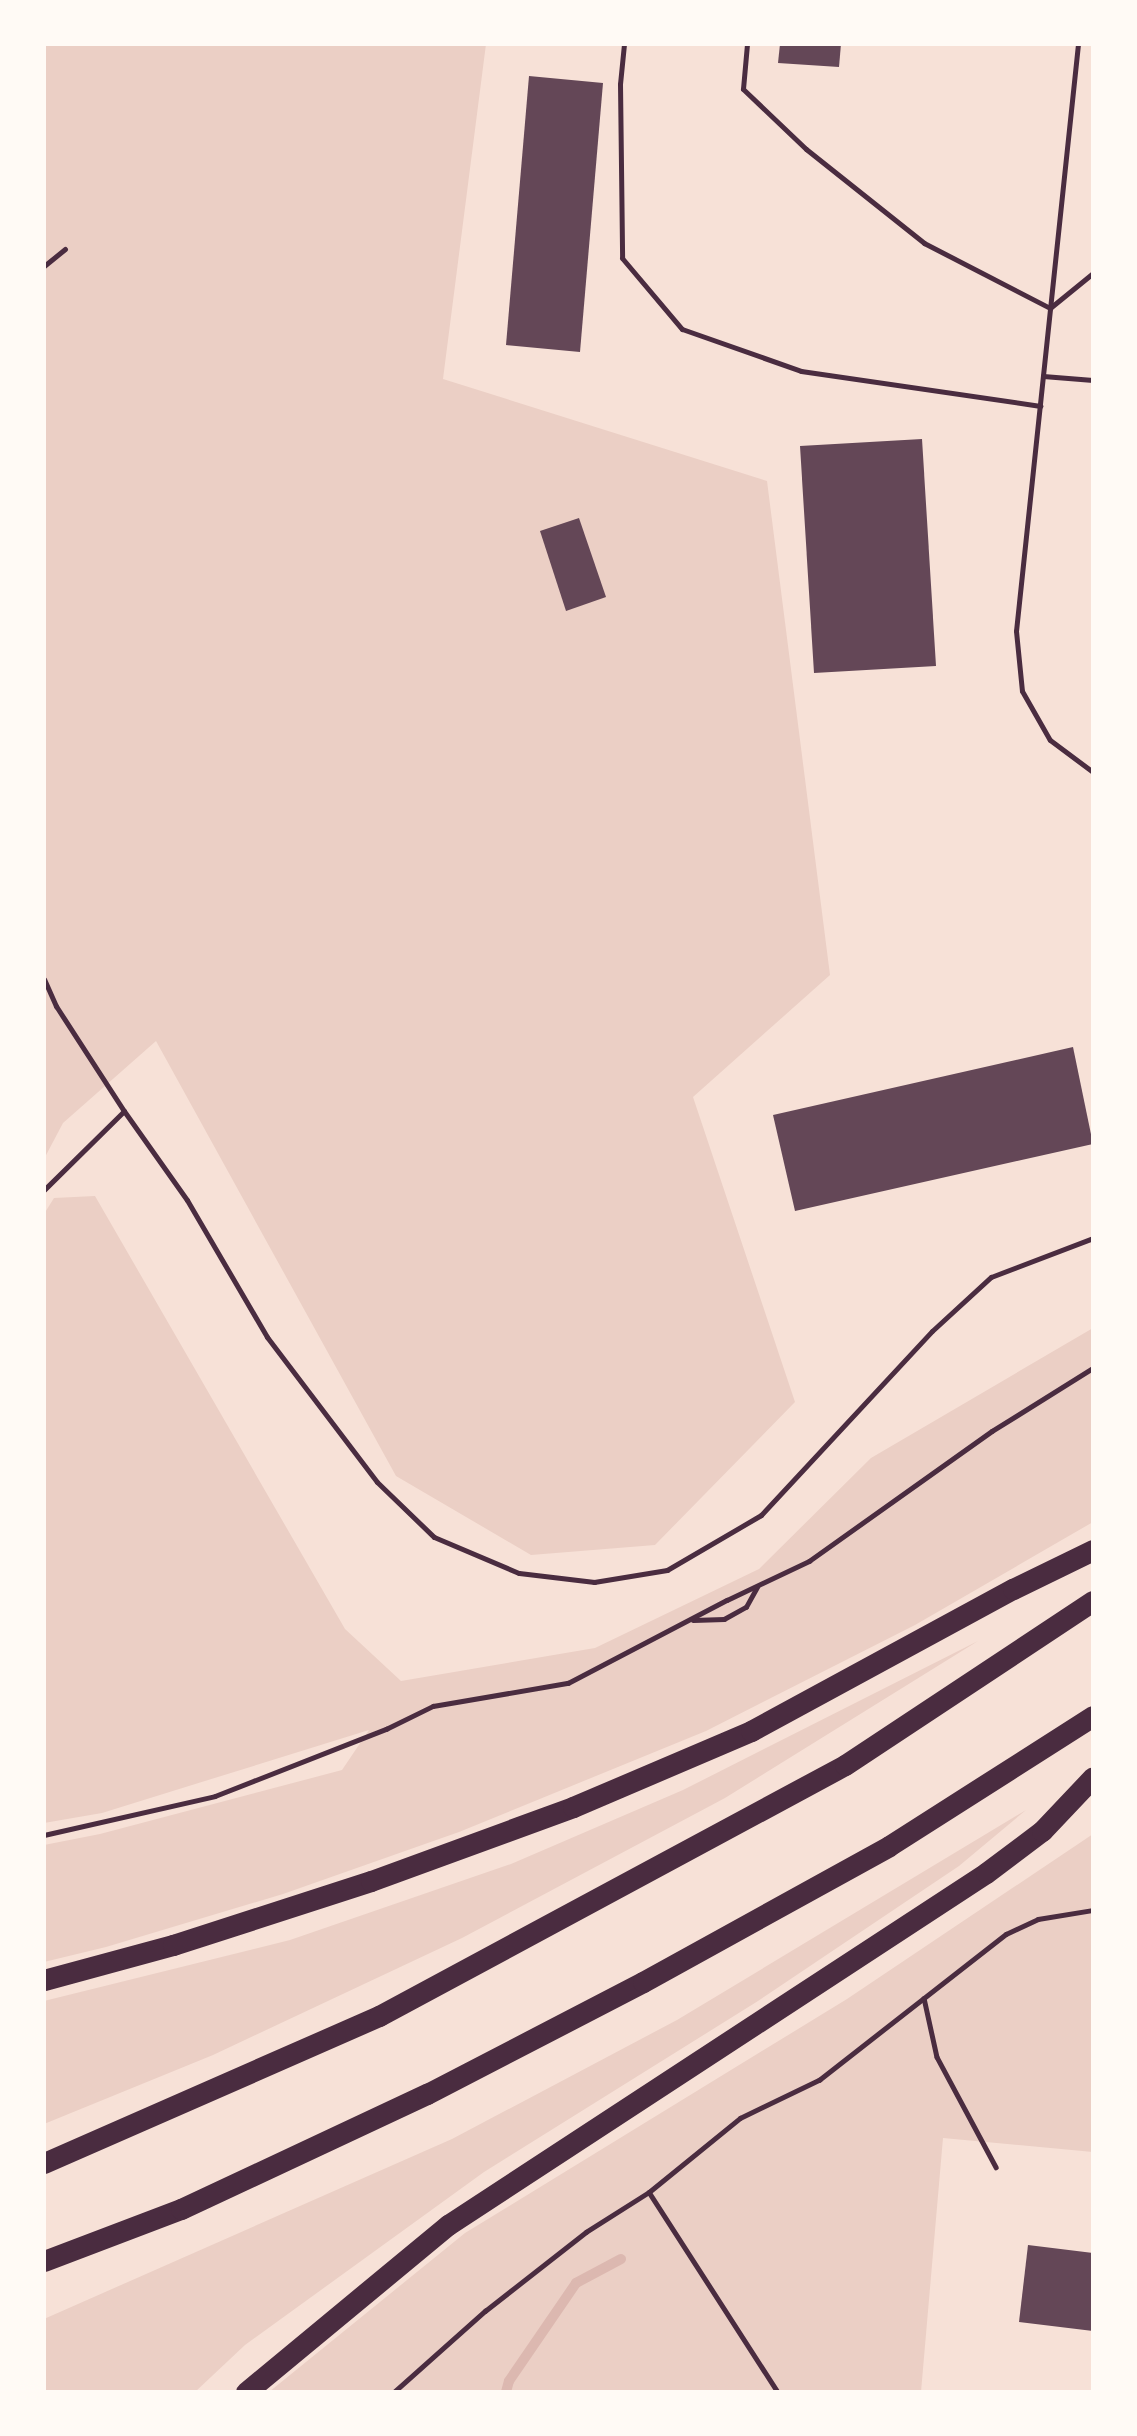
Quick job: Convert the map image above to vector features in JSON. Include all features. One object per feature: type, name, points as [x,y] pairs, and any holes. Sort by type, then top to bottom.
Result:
[{"type":"highway","points":[[44,1980],[173,1945],[372,1881],[573,1807],[751,1731],[1013,1589],[1093,1550]]},
{"type":"highway","points":[[44,2163],[379,2016],[845,1765],[1093,1601]]},
{"type":"highway","points":[[44,2261],[181,2209],[427,2094],[631,1989],[889,1846],[1093,1716]]},
{"type":"highway","points":[[246,2392],[449,2225],[986,1873],[1042,1831],[1093,1777]]},
{"type":"lane","points":[[624,44],[620,84],[622,258],[682,330],[801,371],[1040,406]]},
{"type":"lane","points":[[747,44],[743,89],[807,149],[924,243],[1050,308]]},
{"type":"lane","points":[[1078,44],[1016,631],[1022,691],[1050,740],[1093,772]]},
{"type":"lane","points":[[44,266],[65,249]]},
{"type":"lane","points":[[1050,308],[1093,273]]},
{"type":"lane","points":[[1043,376],[1093,380]]},
{"type":"lane","points":[[44,979],[56,1006],[124,1111],[187,1200],[267,1337],[377,1482],[434,1537],[519,1573],[594,1582],[667,1570],[761,1515],[932,1331],[991,1277],[1093,1238]]},
{"type":"lane","points":[[44,1190],[124,1111]]},
{"type":"path","points":[[44,1835],[215,1796],[386,1729],[433,1706],[568,1683],[693,1620],[710,1608],[809,1561],[992,1431],[1093,1368]]},
{"type":"path","points":[[693,1620],[724,1619],[746,1607],[757,1587]]},
{"type":"path","points":[[394,2392],[485,2311],[586,2232],[649,2192],[740,2118],[819,2080],[1006,1934],[1038,1919],[1093,1910]]},
{"type":"path","points":[[924,1998],[937,2057],[996,2167]]},
{"type":"path","points":[[649,2192],[778,2392]]},
{"type":"shaded area","points":[[44,44],[486,44],[443,379],[767,481],[830,975],[693,1097],[795,1402],[655,1545],[531,1555],[396,1476],[156,1041],[63,1123],[44,1159]]},
{"type":"shaded area","points":[[95,1196],[345,1629],[401,1681],[595,1648],[759,1569],[871,1458],[1093,1328],[1093,1522],[915,1625],[706,1731],[459,1832],[283,1894],[106,1947],[44,1962],[44,1845],[100,1834],[342,1770],[369,1730],[102,1813],[44,1823],[44,1214],[54,1198]]},
{"type":"shaded area","points":[[978,1641],[725,1798],[462,1938],[213,2055],[44,2124],[44,2001],[290,1940],[511,1864],[683,1790]]},
{"type":"shaded area","points":[[1026,1810],[959,1866],[758,2001],[484,2172],[245,2345],[195,2392],[44,2392],[44,2319],[452,2139],[677,2020]]},
{"type":"shaded area","points":[[1093,1834],[1093,2152],[943,2138],[921,2392],[269,2392],[465,2233],[847,1999]]},
{"type":"building","points":[[780,44],[841,44],[839,67],[778,63]]},
{"type":"building","points":[[529,76],[603,83],[580,352],[506,345]]},
{"type":"building","points":[[922,439],[936,666],[814,673],[800,446]]},
{"type":"building","points":[[579,518],[606,597],[566,611],[540,531]]},
{"type":"building","points":[[1073,1047],[1093,1144],[795,1211],[773,1115]]},
{"type":"building","points":[[1028,2245],[1093,2253],[1093,2331],[1019,2322]]},
{"type":"waterway","points":[[506,2392],[509,2381],[576,2283],[621,2259]]}]
